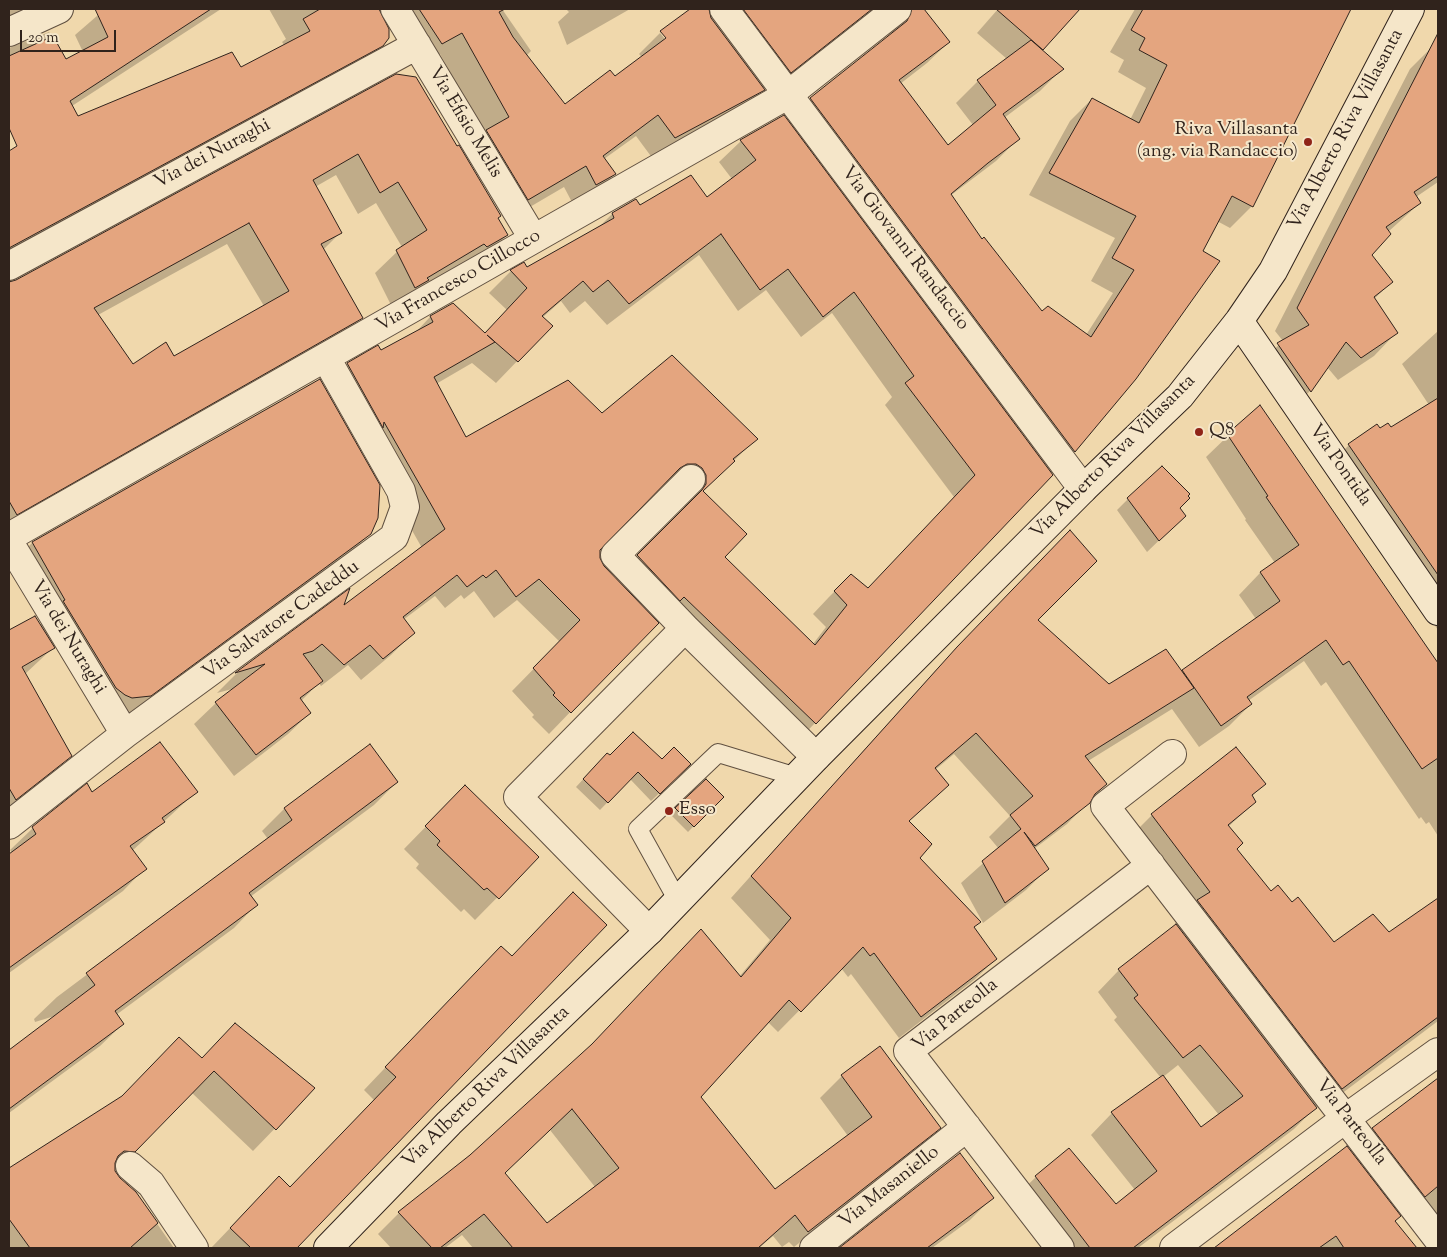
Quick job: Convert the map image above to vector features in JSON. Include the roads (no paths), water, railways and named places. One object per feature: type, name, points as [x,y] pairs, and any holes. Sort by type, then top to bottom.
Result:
[{"type":"street","points":[[9,32],[59,9]]},
{"type":"street","name":"Via Efisio Melis","points":[[395,9],[533,238]]},
{"type":"street","name":"Via Giovanni Randaccio","points":[[724,9],[1083,489]]},
{"type":"street","name":"Via Francesco Cillocco","points":[[9,538],[789,94],[897,9]]},
{"type":"street","name":"Via Alberto Riva Villasanta","points":[[328,1248],[449,1122],[649,931],[816,757],[1083,489],[1180,396],[1238,321],[1273,271],[1410,9]]},
{"type":"street","name":"Via dei Nuraghi","points":[[9,266],[417,45]]},
{"type":"street","name":"Via Pontida","points":[[1238,321],[1438,610]]},
{"type":"street","name":"Via Salvatore Cadeddu","points":[[9,825],[125,734],[394,537],[404,507],[401,491],[326,358]]},
{"type":"street","points":[[691,479],[615,555],[685,628],[816,757]]},
{"type":"street","name":"Via dei Nuraghi","points":[[9,542],[125,734]]},
{"type":"street","points":[[649,931],[518,797],[685,628]]},
{"type":"street","name":"Via Parteolla","points":[[1172,754],[1105,806],[1438,1239]]},
{"type":"street","name":"Via Parteolla","points":[[1060,1248],[908,1051],[1151,865]]},
{"type":"street","points":[[1174,1248],[1346,1118],[1438,1052]]},
{"type":"street","name":"Via Masaniello","points":[[814,1248],[967,1127]]},
{"type":"street","points":[[130,1166],[152,1184],[194,1248]]},
{"type":"lane","points":[[678,901],[638,829],[718,752],[797,777]]},
{"type":"place","name":"Riva Villasanta (ang. via Randaccio)","points":[[1308,142]]},
{"type":"place","name":"Q8","points":[[1199,432]]},
{"type":"place","name":"Esso","points":[[669,811]]}]
